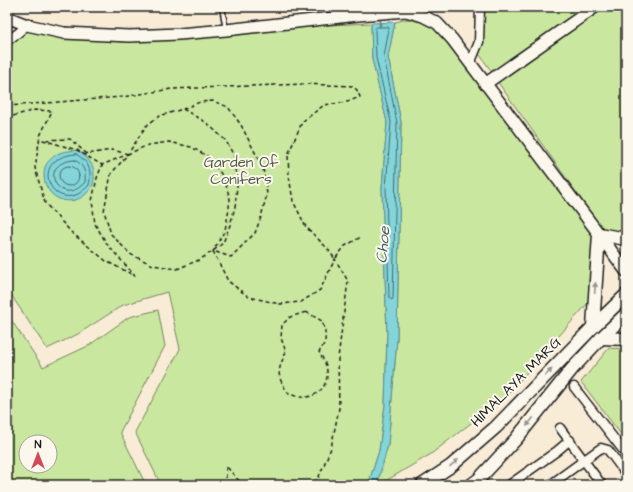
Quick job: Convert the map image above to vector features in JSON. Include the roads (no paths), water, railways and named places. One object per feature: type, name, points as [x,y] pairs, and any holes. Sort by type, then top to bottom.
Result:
[{"type":"main road","points":[[593,327],[599,234],[626,239]]},
{"type":"main road","name":"HIMALAYA MARG","points":[[422,485],[451,466],[496,427],[626,295]]},
{"type":"main road","name":"HIMALAYA MARG","points":[[471,485],[478,480],[516,440],[572,369],[626,314]]},
{"type":"main road","points":[[601,338],[626,339]]},
{"type":"street","points":[[470,64],[479,42],[480,7]]},
{"type":"street","points":[[485,84],[595,7]]},
{"type":"street","points":[[7,17],[26,25],[64,33],[129,36],[226,30],[406,11],[423,16],[437,23],[452,39],[626,271]]},
{"type":"street","points":[[7,40],[18,33],[26,25]]},
{"type":"street","points":[[574,387],[626,454]]},
{"type":"street","points":[[560,428],[584,460],[599,484]]},
{"type":"street","points":[[509,485],[570,440]]},
{"type":"street","points":[[550,485],[601,448],[605,449],[611,454],[626,474]]},
{"type":"lane","points":[[222,7],[226,30]]},
{"type":"water","points":[[395,22],[388,57],[401,122],[397,339],[388,445],[377,485],[368,485],[379,451],[385,405],[387,334],[382,188],[387,122],[372,59],[371,23]]},
{"type":"water","points":[[77,150],[87,158],[92,165],[94,172],[93,185],[85,195],[78,199],[65,201],[53,195],[49,190],[44,177],[45,166],[57,154]]},
{"type":"waterway","name":"Choe","points":[[380,15],[380,26]]},
{"type":"park label","name":"Garden Of Conifers","points":[[241,170]]}]
